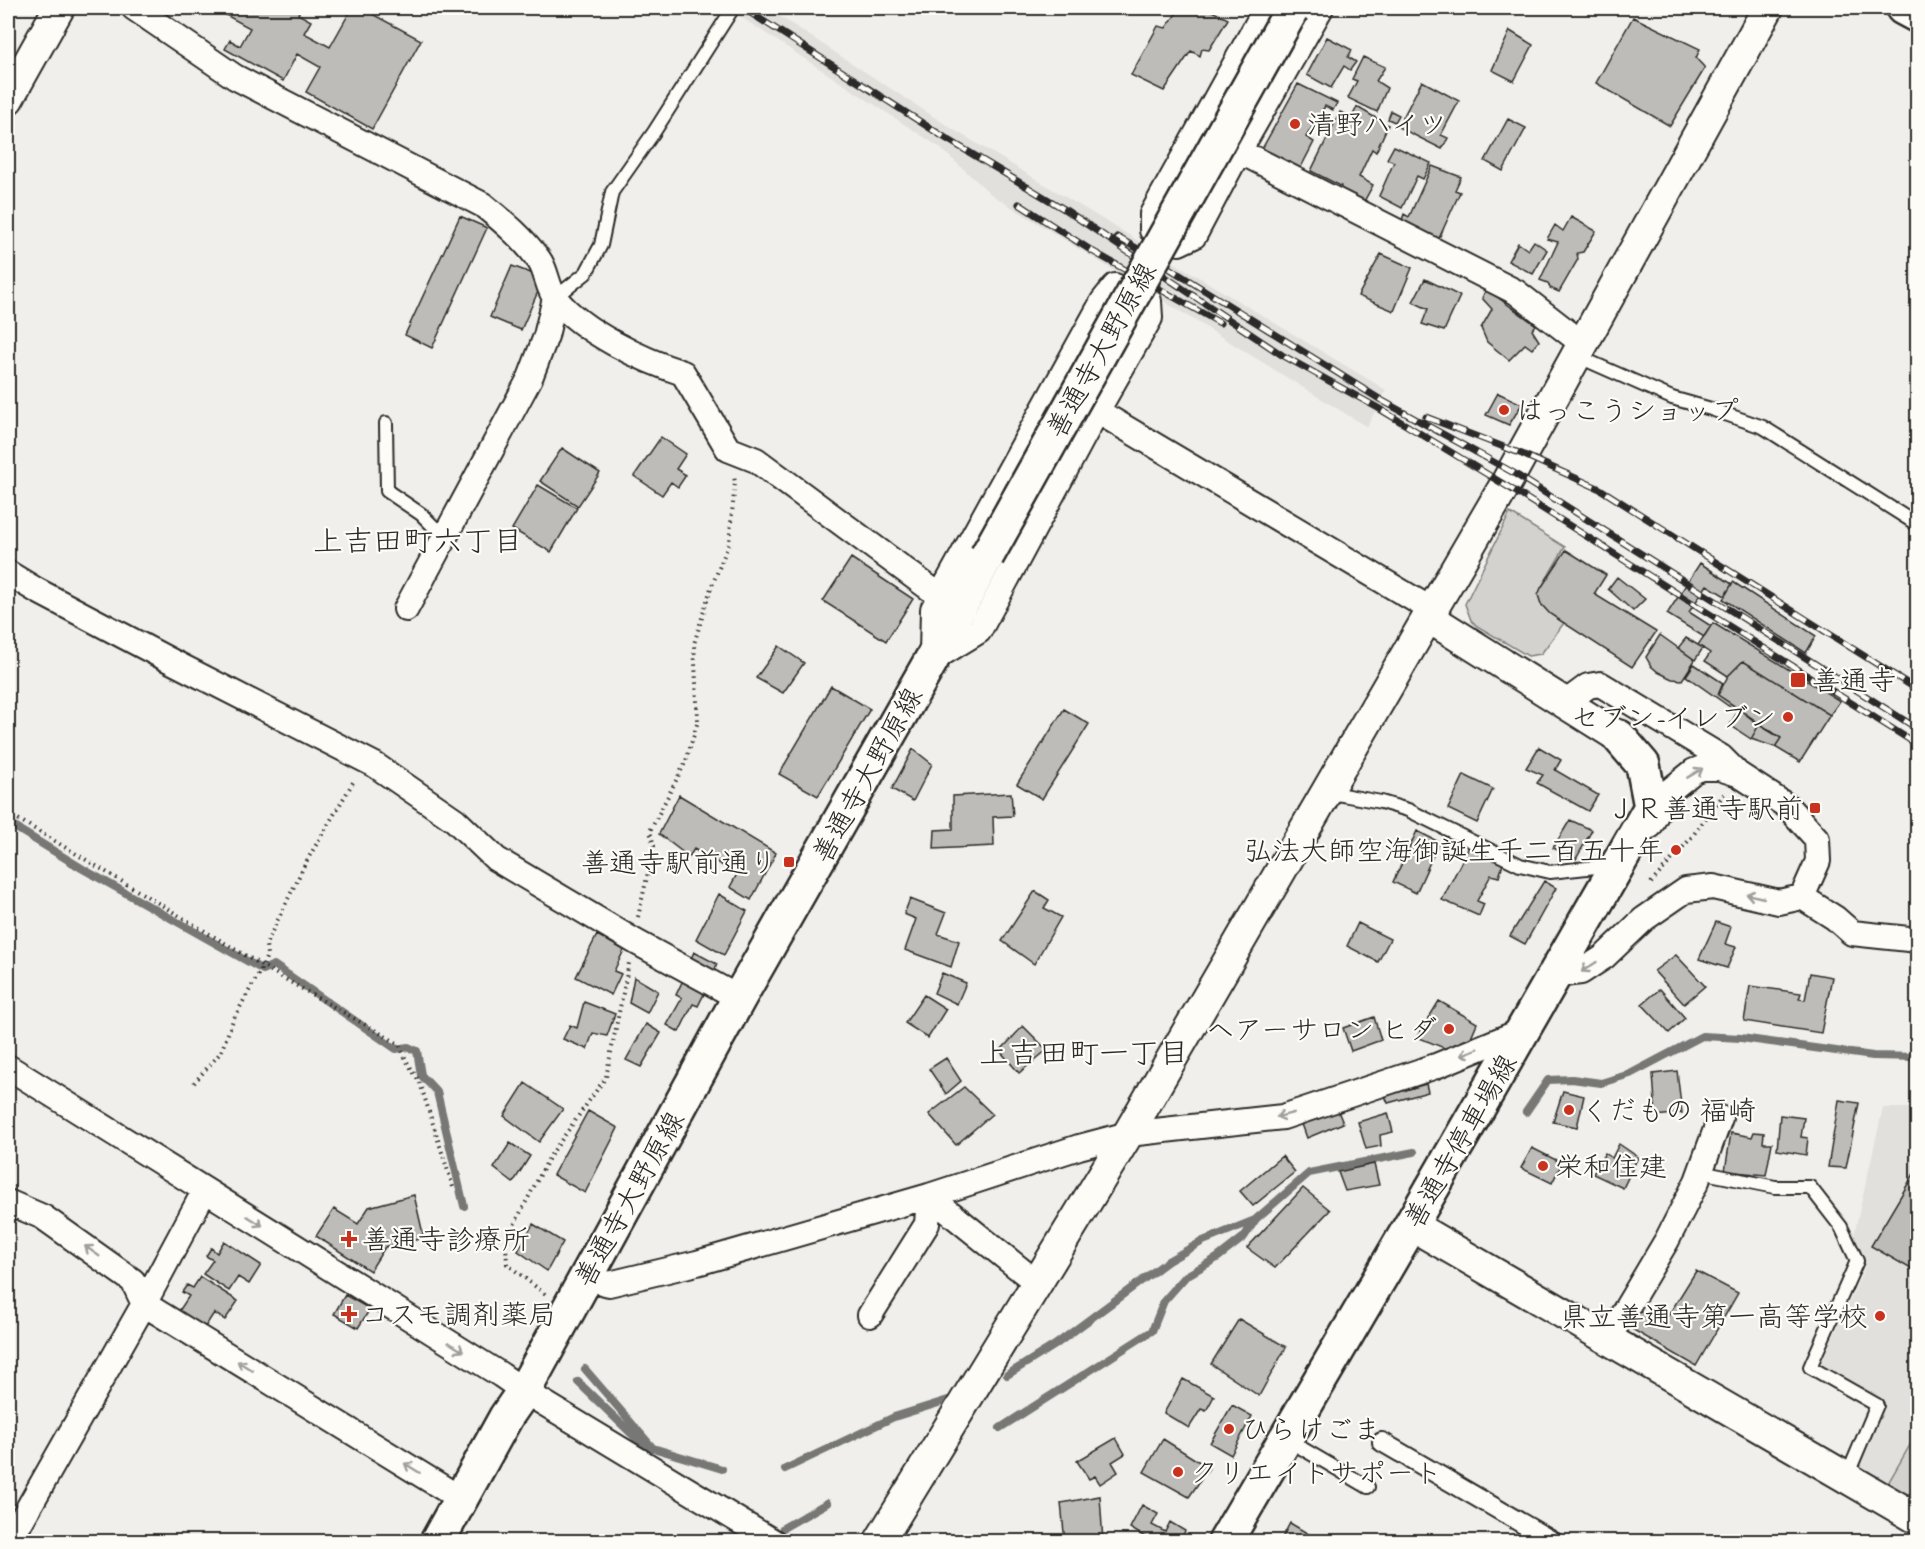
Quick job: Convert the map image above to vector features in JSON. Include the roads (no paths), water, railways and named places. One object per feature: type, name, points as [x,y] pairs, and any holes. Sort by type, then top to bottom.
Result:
[{"type":"main road","name":"善通寺大野原線","points":[[437,1542],[506,1417],[524,1391],[739,998],[932,659],[987,555],[1293,8]]},
{"type":"main road","points":[[1903,8],[1917,16]]},
{"type":"main road","name":"善通寺停車場線","points":[[1225,1542],[1411,1225],[1651,807],[1643,765],[1618,737]]},
{"type":"street","points":[[8,99],[59,8]]},
{"type":"street","points":[[134,8],[235,77],[483,205],[516,233],[541,262],[555,298],[590,330],[659,366],[682,372],[728,449],[756,460],[940,596]]},
{"type":"street","points":[[1293,8],[1239,151],[1194,236],[1179,243],[1152,230],[1152,214],[1293,8]]},
{"type":"street","points":[[879,1542],[1128,1134],[1430,614],[1580,350],[1768,8]]},
{"type":"street","points":[[1239,151],[1516,292],[1580,350]]},
{"type":"street","points":[[1116,286],[1149,301],[1150,318],[1097,411],[979,631],[932,659],[933,609],[1103,301],[1116,286]]},
{"type":"street","points":[[406,609],[530,378],[546,336],[555,298]]},
{"type":"street","points":[[1097,411],[1430,614],[1618,737]]},
{"type":"street","points":[[8,573],[161,656],[366,761],[455,820],[496,858],[634,941],[739,998]]},
{"type":"street","points":[[1565,703],[1588,687],[1600,684],[1721,758],[1733,781]]},
{"type":"street","points":[[1624,855],[1646,835],[1668,792],[1694,771],[1702,768],[1719,768],[1733,781],[1787,806],[1817,839],[1818,861],[1802,897]]},
{"type":"street","points":[[1555,975],[1581,972],[1604,957],[1644,919],[1686,890],[1713,887],[1779,902],[1802,897],[1835,918],[1852,933],[1917,940]]},
{"type":"street","points":[[1590,914],[1605,935],[1626,936]]},
{"type":"street","points":[[586,1278],[609,1284],[697,1263],[929,1196],[1079,1146],[1128,1134],[1284,1117],[1436,1065],[1524,1030]]},
{"type":"street","points":[[8,1067],[524,1391],[774,1542]]},
{"type":"street","points":[[1608,1339],[1667,1240],[1700,1172],[1720,1118]]},
{"type":"street","points":[[9,1542],[206,1190]]},
{"type":"street","points":[[929,1196],[1037,1283]]},
{"type":"street","points":[[870,1315],[927,1224],[929,1196]]},
{"type":"street","points":[[8,1202],[43,1217],[133,1281],[144,1304],[461,1499]]},
{"type":"street","points":[[1411,1225],[1917,1519]]},
{"type":"street","points":[[1382,1442],[1554,1542]]},
{"type":"lane","points":[[555,298],[586,273],[601,245],[612,192],[654,132],[733,8]]},
{"type":"lane","points":[[1580,350],[1672,398],[1764,427],[1917,525]]},
{"type":"lane","points":[[386,423],[387,491],[421,514],[444,537]]},
{"type":"lane","points":[[1326,792],[1381,802],[1408,810],[1520,865],[1550,872],[1624,855]]},
{"type":"lane","points":[[1700,1172],[1775,1187],[1810,1187],[1841,1227],[1857,1262],[1810,1367],[1877,1405],[1846,1477]]},
{"type":"lane","points":[[1285,1439],[1368,1487]]},
{"type":"waterway","points":[[8,823],[83,869],[263,970],[274,965],[396,1049],[408,1047],[417,1051],[421,1075],[437,1092],[464,1206]]},
{"type":"waterway","points":[[1526,1112],[1548,1080],[1572,1079],[1601,1083],[1630,1074],[1702,1036],[1741,1038],[1873,1056],[1918,1057]]},
{"type":"waterway","points":[[1000,1428],[1152,1331],[1164,1301],[1186,1276],[1217,1258],[1244,1237],[1256,1219],[1309,1173],[1414,1152]]},
{"type":"waterway","points":[[1007,1375],[1055,1345],[1168,1261],[1203,1241],[1255,1220]]},
{"type":"waterway","points":[[585,1369],[653,1448],[722,1469]]},
{"type":"waterway","points":[[578,1382],[637,1439],[649,1446]]},
{"type":"waterway","points":[[785,1469],[894,1417],[948,1400]]},
{"type":"waterway","points":[[783,1528],[827,1503]]},
{"type":"railway","points":[[743,8],[947,139],[1064,209],[1282,355],[1378,408],[1505,485],[1918,745]]},
{"type":"railway","points":[[1019,204],[1092,251],[1220,323]]},
{"type":"railway","points":[[1117,237],[1381,400],[1512,472],[1918,729]]},
{"type":"railway","points":[[1426,417],[1522,454],[1600,489],[1918,690]]},
{"type":"place","name":"清野ハイツ","points":[[1295,124]]},
{"type":"place","name":"はっこうショップ","points":[[1504,410]]},
{"type":"place","name":"善通寺","points":[[1798,680]]},
{"type":"place","name":"セブン-イレブン","points":[[1788,717]]},
{"type":"place","name":"ＪＲ善通寺駅前","points":[[1815,808]]},
{"type":"place","name":"弘法大師空海御誕生千二百五十年","points":[[1676,850]]},
{"type":"place","name":"善通寺駅前通り","points":[[789,862]]},
{"type":"place","name":"ヘアーサロン ヒダ","points":[[1449,1029]]},
{"type":"place","name":"くだもの 福崎","points":[[1569,1110]]},
{"type":"place","name":"栄和住建","points":[[1543,1166]]},
{"type":"place","name":"善通寺診療所","points":[[349,1239]]},
{"type":"place","name":"コスモ調剤薬局","points":[[349,1314]]},
{"type":"place","name":"県立善通寺第一高等学校","points":[[1880,1316]]},
{"type":"place","name":"ひらけごま","points":[[1229,1429]]},
{"type":"place","name":"クリエイトサポート","points":[[1178,1472]]},
{"type":"district","name":"上吉田町六丁目","points":[[418,541]]},
{"type":"district","name":"上吉田町一丁目","points":[[1084,1053]]}]
